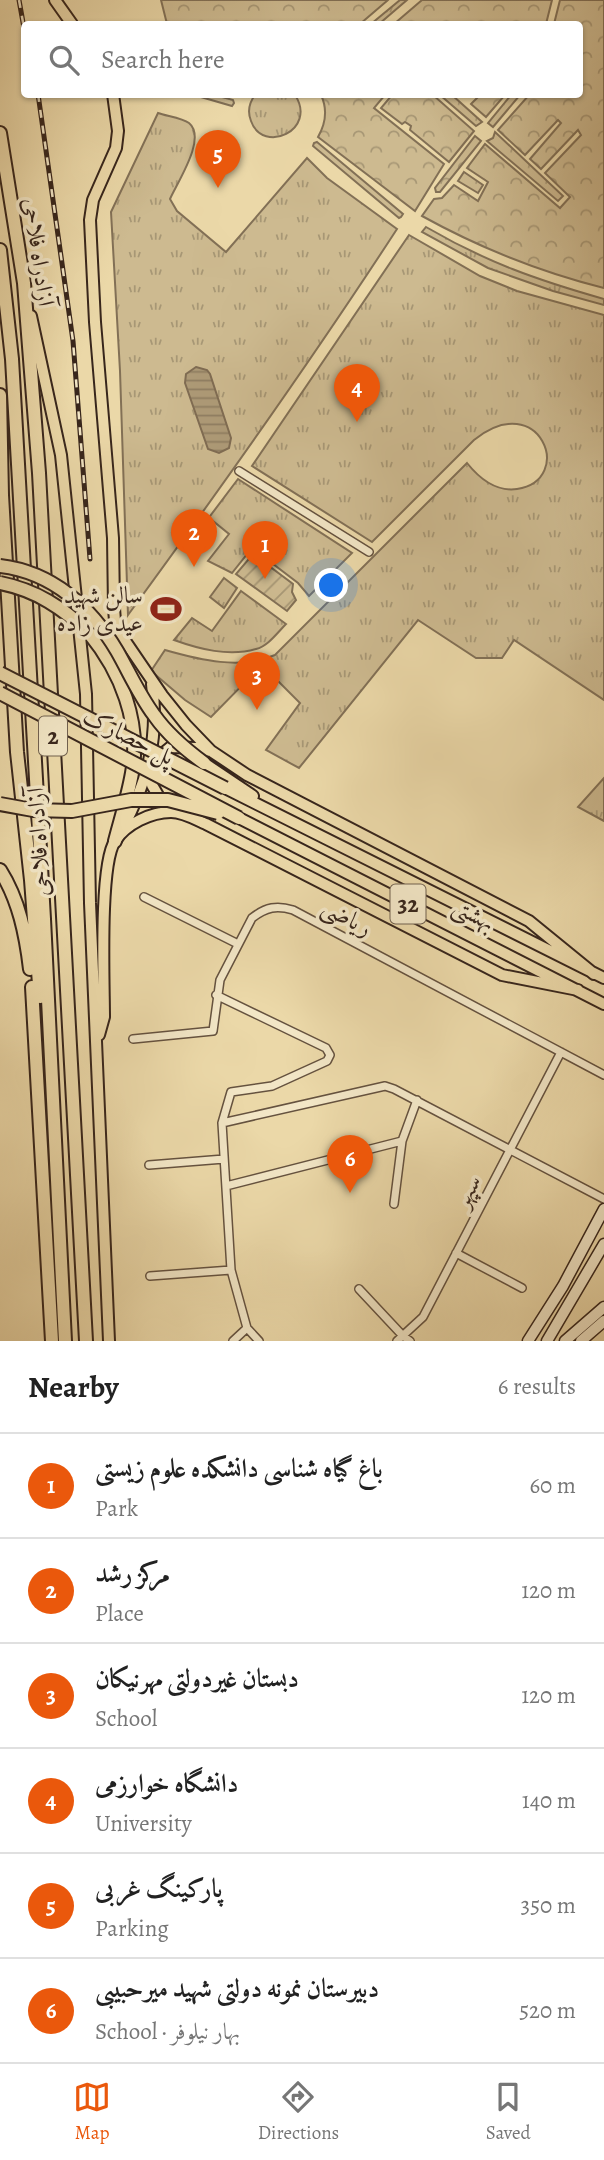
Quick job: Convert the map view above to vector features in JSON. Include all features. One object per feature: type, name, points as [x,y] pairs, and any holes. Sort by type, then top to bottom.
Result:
[{"type":"highway","name":"آزادراه فلاحی","points":[[0,133],[24,283],[40,473],[86,1341]]},
{"type":"highway","name":"آزادراه فلاحی","points":[[0,250],[12,359],[65,1341]]},
{"type":"highway","points":[[0,395],[1,501],[16,752],[31,880],[41,1016],[51,1072]]},
{"type":"highway","points":[[0,566],[44,579],[61,588],[85,608],[106,633],[158,721],[175,741],[204,763]]},
{"type":"highway","points":[[0,583],[21,588],[65,611],[89,633],[103,652],[125,695],[131,715],[132,771],[115,841]]},
{"type":"highway","name":"پل حصارک","points":[[0,673],[225,788]]},
{"type":"highway","name":"پل حصارک","points":[[0,693],[239,818]]},
{"type":"highway","points":[[0,804],[33,810],[72,811],[131,800],[168,800],[239,818]]},
{"type":"highway","points":[[0,870],[24,928],[36,1036],[52,1341]]},
{"type":"highway","points":[[0,888],[24,928]]},
{"type":"main road","points":[[55,0],[70,21]]},
{"type":"main road","points":[[114,98],[118,131],[117,148],[93,200],[90,219],[95,322],[113,538],[114,608],[119,632],[177,716],[211,751],[258,782],[529,921],[599,976]]},
{"type":"main road","points":[[24,283],[61,455],[86,694],[108,1341]]},
{"type":"main road","points":[[96,1047],[104,1017],[104,905],[109,855],[142,790],[151,759],[154,710],[151,680]]},
{"type":"main road","points":[[171,812],[153,791],[151,777],[155,760],[171,747],[211,751]]},
{"type":"main road","points":[[204,763],[281,816]]},
{"type":"main road","name":"بهشتى","points":[[225,788],[599,976]]},
{"type":"main road","points":[[115,841],[136,821],[171,812],[197,820],[502,975],[578,990]]},
{"type":"main road","name":"بهشتى","points":[[239,818],[578,990]]},
{"type":"main road","name":"32","points":[[578,990],[603,1005]]},
{"type":"street","points":[[239,471],[369,552]]},
{"type":"street","points":[[144,897],[238,944]]},
{"type":"street","name":"ریاضی","points":[[133,1039],[213,1031],[220,980],[252,918],[261,911],[283,906],[604,1075]]},
{"type":"street","points":[[216,995],[326,1048],[330,1055],[327,1061],[272,1086],[231,1092],[222,1123],[231,1270],[247,1328],[259,1341]]},
{"type":"street","name":"سپهر","points":[[400,1338],[423,1317],[561,1052]]},
{"type":"street","points":[[222,1123],[385,1086],[417,1100],[604,1199]]},
{"type":"street","points":[[394,1204],[402,1141],[417,1100]]},
{"type":"street","points":[[226,1186],[402,1141]]},
{"type":"street","points":[[149,1166],[224,1159]]},
{"type":"street","points":[[534,1339],[604,1209]]},
{"type":"street","points":[[547,1341],[604,1244]]},
{"type":"street","points":[[456,1253],[522,1288]]},
{"type":"street","points":[[150,1276],[231,1270]]},
{"type":"street","points":[[359,1289],[400,1338],[410,1341]]},
{"type":"street","points":[[565,1341],[604,1307]]},
{"type":"street","points":[[581,1341],[604,1321]]},
{"type":"street","points":[[233,1341],[247,1328]]},
{"type":"green space","points":[[161,0],[388,0],[364,21],[166,21]]},
{"type":"green space","points":[[400,0],[407,0],[382,21],[375,21]]},
{"type":"green space","points":[[422,0],[552,0],[547,21],[398,21]]},
{"type":"green space","points":[[560,0],[604,0],[604,288],[511,258],[422,216],[434,199],[442,198],[454,185],[478,201],[488,182],[467,168],[485,144],[560,208],[570,197],[545,173],[581,135],[578,130],[541,169],[530,159],[561,123],[558,120],[525,155],[498,130],[526,98],[583,98],[583,21],[555,21]]},
{"type":"green space","points":[[204,98],[233,100],[232,106]]},
{"type":"green space","points":[[253,98],[296,98],[300,119],[286,134],[266,136],[257,131],[251,121],[250,104]]},
{"type":"green space","points":[[322,98],[382,98],[374,108],[444,164],[415,211],[318,137],[323,127],[325,106]]},
{"type":"green space","points":[[389,98],[436,98],[474,131],[449,162],[410,130],[411,126],[405,122],[402,124],[381,108]]},
{"type":"green space","points":[[443,98],[455,98],[482,122],[476,126]]},
{"type":"green space","points":[[477,98],[502,98],[486,117],[471,104]]},
{"type":"green space","points":[[509,98],[517,98],[493,127],[488,123]]},
{"type":"green space","points":[[158,113],[186,121],[194,130],[193,149],[170,199],[177,211],[226,252],[307,158],[327,178],[397,229],[265,424],[128,615],[120,371],[111,212]]},
{"type":"green space","points":[[495,132],[563,196],[558,201],[487,141],[493,138]]},
{"type":"green space","points":[[475,136],[481,141],[440,192],[436,192],[435,188]]},
{"type":"green space","points":[[317,142],[403,214],[401,217],[313,146]]},
{"type":"green space","points":[[464,172],[483,185],[478,193],[458,181]]},
{"type":"green space","points":[[426,227],[512,269],[604,299],[604,305],[553,291],[488,268],[422,232]]},
{"type":"green space","points":[[409,235],[480,276],[517,291],[604,315],[604,700],[514,640],[502,658],[476,658],[418,620],[299,768],[266,750],[300,703],[262,665],[211,717],[185,700],[151,671],[165,650],[206,660],[234,663],[262,660],[275,655],[467,463],[489,483],[502,488],[517,489],[535,482],[544,470],[547,456],[542,441],[532,430],[517,424],[497,427],[474,440],[372,542],[252,466]]},
{"type":"green space","points":[[238,479],[352,553],[309,596],[298,583],[252,548],[232,573],[208,561],[229,534],[213,521],[192,551],[186,548]]},
{"type":"green space","points":[[253,554],[293,584],[292,592],[296,600],[287,611],[236,574]]},
{"type":"green space","points":[[224,578],[237,588],[224,608],[210,597]]},
{"type":"green space","points":[[241,591],[286,624],[264,645],[246,651],[225,652],[174,640],[192,618],[212,631]]},
{"type":"green space","points":[[604,778],[604,821],[578,807]]},
{"type":"shaded area","points":[[196,367],[207,370],[210,374],[231,438],[229,448],[219,453],[208,449],[185,383],[186,374]]},
{"type":"railway","points":[[19,0],[23,21]]},
{"type":"railway","points":[[39,98],[73,341],[90,559]]},
{"type":"place","name":"پارکینگ غربی","points":[[218,188]]},
{"type":"place","name":"دانشگاه خوارزمی","points":[[357,422]]},
{"type":"place","name":"مرکز رشد","points":[[194,567]]},
{"type":"place","name":"باغ گیاه شناسی دانشکده علوم زیستی","points":[[265,579]]},
{"type":"place","name":"سالن شهید عیدی زاده","points":[[166,609]]},
{"type":"place","name":"دبستان غیردولتی مهرنیکان","points":[[257,710]]},
{"type":"place","name":"دبیرستان نمونه دولتی شهید میرحبیبی","points":[[350,1193]]}]
